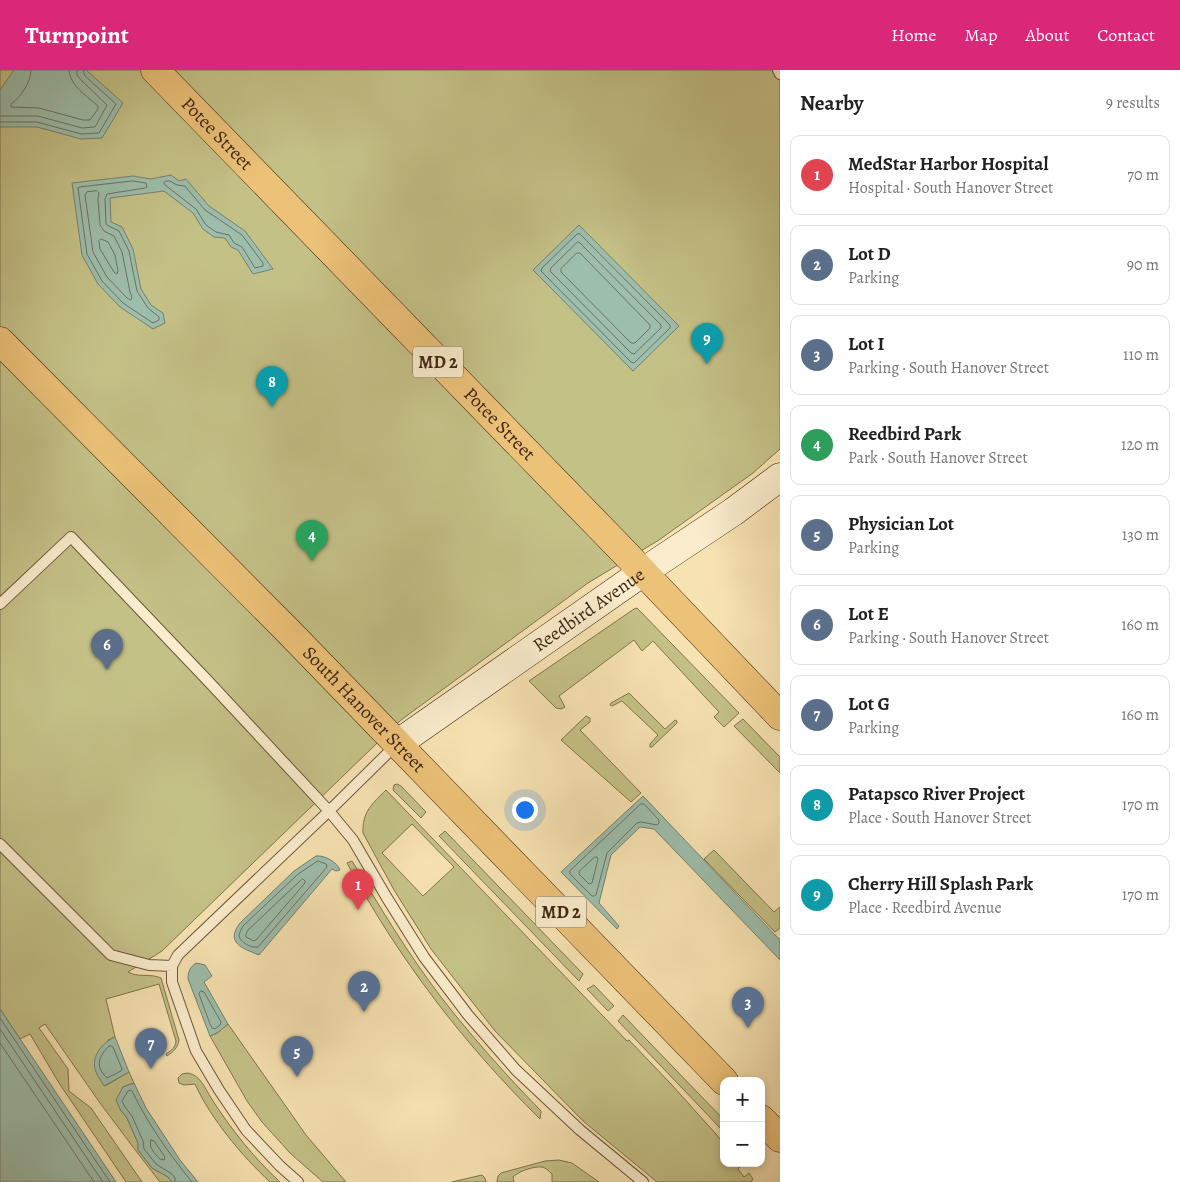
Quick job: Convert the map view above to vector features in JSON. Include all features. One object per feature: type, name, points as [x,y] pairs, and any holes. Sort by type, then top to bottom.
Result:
[{"type":"main road","name":"Potee Street","points":[[155,70],[643,572],[780,716]]},
{"type":"main road","name":"South Hanover Street","points":[[0,341],[290,633],[720,1077]]},
{"type":"main road","points":[[764,1122],[780,1138]]},
{"type":"street","name":"Reedbird Avenue","points":[[397,744],[643,572],[733,512],[780,477]]},
{"type":"lane","points":[[778,70],[780,74]]},
{"type":"lane","points":[[0,604],[71,537],[329,811],[353,840],[424,957],[468,1015],[516,1070],[580,1130],[643,1182]]},
{"type":"lane","points":[[298,1182],[246,1130],[196,1051],[172,982],[172,966],[178,955],[397,744]]},
{"type":"lane","points":[[0,844],[110,955],[149,965],[172,966]]},
{"type":"shaded area","points":[[0,70],[780,70],[780,449],[753,473],[659,540],[588,583],[401,720],[162,951],[128,972],[136,975],[161,978],[179,1040],[178,1045],[167,1056],[166,1054],[173,1049],[176,1041],[159,984],[106,999],[115,1037],[108,1040],[105,1086],[129,1072],[134,1083],[123,1087],[117,1100],[120,1109],[127,1118],[138,1143],[138,1150],[152,1168],[168,1177],[172,1182],[160,1182],[100,1103],[45,1024],[39,1028],[68,1069],[69,1091],[91,1108],[142,1182],[126,1182],[59,1083],[30,1034],[20,1039],[0,1009]]},
{"type":"shaded area","points":[[637,608],[739,713],[724,727],[714,717],[719,712],[653,641],[642,651],[634,640],[559,696],[565,707],[561,709],[556,708],[529,681]]},
{"type":"shaded area","points":[[629,693],[665,729],[675,720],[677,721],[652,747],[650,747],[650,744],[658,735],[622,701],[612,706],[610,705]]},
{"type":"shaded area","points":[[586,716],[590,718],[590,722],[580,730],[641,793],[631,802],[561,740]]},
{"type":"shaded area","points":[[743,719],[780,757],[780,773],[734,726]]},
{"type":"shaded area","points":[[397,784],[426,812],[421,818],[393,790],[394,785]]},
{"type":"shaded area","points":[[386,790],[627,1041],[629,1040],[720,1139],[720,1167],[740,1167],[738,1169],[744,1177],[749,1173],[753,1179],[751,1182],[657,1182],[583,1121],[495,1031],[431,949],[394,890],[363,833],[364,819],[372,804]],"holes":[[[412,824],[454,867],[423,896],[382,853]]]},
{"type":"shaded area","points":[[445,831],[583,974],[579,981],[439,836]]},
{"type":"shaded area","points":[[714,850],[774,912],[780,907],[780,928],[775,932],[704,859]]},
{"type":"shaded area","points":[[352,861],[429,981],[477,1041],[541,1111],[540,1119],[459,1030],[410,966],[347,863]]},
{"type":"shaded area","points":[[594,985],[614,1006],[608,1011],[587,989]]},
{"type":"shaded area","points":[[623,1015],[720,1116],[720,1128],[618,1021]]},
{"type":"shaded area","points":[[228,1024],[306,1135],[346,1182],[323,1182],[290,1153],[262,1122],[247,1101],[210,1036]]},
{"type":"shaded area","points":[[188,1073],[199,1079],[235,1132],[280,1182],[270,1182],[238,1149],[218,1124],[195,1084],[184,1085],[179,1083],[178,1078],[182,1074]]},
{"type":"shaded area","points":[[559,1160],[572,1163],[599,1182],[552,1182],[552,1174],[545,1168],[539,1167],[519,1173],[513,1177],[514,1182],[497,1182],[498,1176],[501,1173],[545,1161]]},
{"type":"shaded area","points":[[482,1175],[486,1182],[452,1182]]},
{"type":"water","points":[[14,70],[86,70],[123,103],[102,138],[81,139],[37,127],[0,127],[0,90]]},
{"type":"water","points":[[171,175],[179,181],[186,179],[209,206],[245,231],[273,269],[253,274],[238,250],[231,247],[225,238],[214,237],[203,229],[193,213],[164,191],[110,198],[111,222],[122,227],[133,249],[141,289],[151,305],[163,313],[165,323],[153,329],[120,307],[98,284],[82,255],[72,183],[133,176],[151,179]]},
{"type":"water","points":[[579,225],[679,326],[633,371],[533,270]]},
{"type":"water","points":[[643,796],[780,938],[780,960],[654,829],[640,827],[611,855],[599,903],[619,926],[617,929],[561,872]]},
{"type":"water","points":[[316,856],[330,860],[340,870],[332,869],[259,955],[238,944],[234,935],[240,923],[294,871]]},
{"type":"water","points":[[196,963],[205,965],[212,976],[204,982],[228,1024],[210,1036],[188,979],[192,966]]},
{"type":"water","points":[[0,1009],[116,1182],[0,1182]]},
{"type":"water","points":[[115,1037],[129,1072],[104,1086],[96,1072],[96,1056],[106,1043]]},
{"type":"water","points":[[134,1083],[146,1108],[180,1160],[198,1182],[172,1182],[168,1177],[152,1168],[138,1150],[138,1143],[127,1118],[116,1100],[123,1087]]},
{"type":"place","name":"Cherry Hill Splash Park","points":[[707,364]]},
{"type":"place","name":"Patapsco River Project","points":[[272,407]]},
{"type":"place","name":"Reedbird Park","points":[[312,561]]},
{"type":"place","name":"Lot E","points":[[107,670]]},
{"type":"place","name":"MedStar Harbor Hospital","points":[[358,910]]},
{"type":"place","name":"Lot D","points":[[364,1012]]},
{"type":"place","name":"Lot I","points":[[748,1028]]},
{"type":"place","name":"Lot G","points":[[151,1069]]},
{"type":"place","name":"Physician Lot","points":[[297,1077]]}]
